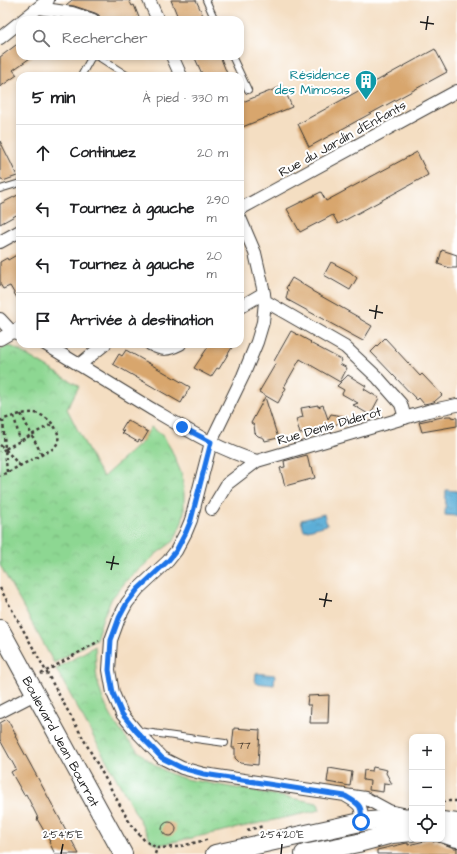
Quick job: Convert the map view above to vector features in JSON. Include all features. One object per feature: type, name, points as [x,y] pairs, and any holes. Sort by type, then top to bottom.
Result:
[{"type":"main road","name":"Boulevard Jean Bourrat","points":[[0,629],[123,854]]},
{"type":"main road","points":[[215,854],[361,822],[409,820]]},
{"type":"main road","points":[[269,854],[273,850],[409,820]]},
{"type":"main road","points":[[304,854],[353,849],[392,834],[409,821]]},
{"type":"main road","points":[[445,821],[457,823]]},
{"type":"main road","points":[[445,834],[457,838]]},
{"type":"street","points":[[28,16],[48,0]]},
{"type":"street","points":[[149,0],[156,16]]},
{"type":"street","points":[[38,8],[72,13],[81,16]]},
{"type":"street","points":[[0,38],[16,25]]},
{"type":"street","points":[[174,60],[179,72]]},
{"type":"street","name":"Rue du Jardin d'Enfants","points":[[244,207],[457,91]]},
{"type":"street","points":[[244,227],[255,253],[265,297],[263,322],[257,342],[243,376],[211,442],[191,520],[186,532],[176,551],[168,561],[138,589],[127,603],[119,618],[111,640],[109,670],[113,693],[122,714],[136,731],[162,758],[182,768],[204,774],[365,798],[389,811],[409,819]]},
{"type":"street","points":[[0,242],[16,233]]},
{"type":"street","points":[[244,305],[265,297]]},
{"type":"street","points":[[265,297],[345,347],[378,378],[401,404],[405,418]]},
{"type":"street","points":[[0,319],[16,330]]},
{"type":"street","points":[[0,339],[16,331]]},
{"type":"street","points":[[52,348],[182,427],[246,458],[257,461]]},
{"type":"street","points":[[79,365],[100,348]]},
{"type":"street","points":[[159,348],[170,348]]},
{"type":"street","name":"Rue Denis Diderot","points":[[257,461],[428,411],[457,405]]},
{"type":"street","points":[[212,510],[227,484],[257,461]]},
{"type":"street","points":[[0,712],[35,694]]},
{"type":"street","points":[[345,796],[358,803],[362,812],[361,822]]},
{"type":"lane","points":[[206,0],[213,16]]},
{"type":"lane","points":[[82,72],[90,60]]},
{"type":"lane","points":[[103,60],[122,72]]},
{"type":"lane","points":[[234,60],[240,72]]},
{"type":"lane","points":[[244,82],[248,90]]},
{"type":"lane","points":[[0,189],[16,184]]},
{"type":"lane","points":[[136,731],[225,743]]},
{"type":"path","points":[[0,476],[42,455],[56,446],[59,436],[47,417],[40,414],[26,413],[1,420],[6,449],[7,472]]},
{"type":"path","points":[[21,414],[42,455]]},
{"type":"path","points":[[14,416],[20,441]]},
{"type":"path","points":[[0,452],[52,424]]},
{"type":"path","points":[[0,445],[6,449],[20,466]]},
{"type":"path","points":[[0,588],[130,825],[146,841],[157,848],[155,854]]},
{"type":"path","points":[[54,666],[96,644]]},
{"type":"path","points":[[445,801],[457,801]]},
{"type":"green space","points":[[7,346],[13,347],[79,386],[67,409],[103,477],[142,442],[151,427],[163,436],[171,449],[182,475],[184,512],[182,522],[174,541],[156,554],[128,579],[112,598],[103,617],[96,639],[54,663],[0,565],[0,350]]},
{"type":"green space","points":[[95,646],[97,679],[102,697],[108,710],[124,736],[145,757],[157,766],[171,774],[186,779],[318,803],[320,810],[159,845],[151,841],[56,669]]},
{"type":"water","points":[[446,490],[457,491],[457,516],[445,515]]},
{"type":"water","points":[[324,514],[327,525],[304,531],[301,520]]},
{"type":"water","points":[[256,673],[275,675],[274,685],[255,683]]},
{"type":"building","points":[[72,0],[129,0],[132,6],[134,5],[138,16],[99,16],[95,13],[74,6],[66,5]]},
{"type":"building","points":[[171,0],[196,0],[203,16],[177,16]]},
{"type":"building","points":[[16,45],[16,60],[27,60],[13,70],[16,76],[0,87],[0,57]]},
{"type":"building","name":"Résidence des Mimosas","points":[[435,49],[447,72],[309,147],[298,124]]},
{"type":"building","points":[[196,60],[222,60],[226,72],[201,72]]},
{"type":"building","points":[[283,86],[292,107],[244,126],[244,101]]},
{"type":"building","points":[[0,141],[16,176],[3,181],[0,179]]},
{"type":"building","points":[[417,152],[428,175],[338,224],[333,215],[300,232],[287,209],[321,192],[326,201]]},
{"type":"building","points":[[16,196],[16,215],[0,224],[0,204]]},
{"type":"building","points":[[442,250],[457,255],[457,268],[450,268],[438,264]]},
{"type":"building","points":[[16,255],[16,296],[10,286],[3,289],[0,284],[0,262],[7,258],[8,260]]},
{"type":"building","points":[[331,262],[350,272],[357,278],[350,290],[324,275]]},
{"type":"building","points":[[292,278],[372,326],[363,341],[286,299],[288,290],[286,288]]},
{"type":"building","points":[[291,331],[342,360],[340,364],[347,368],[340,382],[300,359],[284,387],[286,388],[278,403],[259,392],[276,363],[274,361]]},
{"type":"building","points":[[385,338],[420,376],[422,374],[442,395],[434,402],[424,404],[419,398],[417,400],[371,352]]},
{"type":"building","points":[[207,348],[232,348],[219,369],[217,368],[211,377],[194,368]]},
{"type":"building","points":[[126,350],[190,387],[181,403],[113,364],[119,354],[122,356]]},
{"type":"building","points":[[348,375],[366,386],[364,389],[379,398],[370,415],[353,405],[358,403],[342,394],[344,390],[337,386]]},
{"type":"building","points":[[265,397],[278,438],[265,441],[264,438],[255,433],[254,425],[251,423]]},
{"type":"building","points":[[318,405],[318,407],[323,405],[328,419],[331,414],[348,417],[335,425],[300,434],[296,419],[303,417],[301,408]]},
{"type":"building","points":[[447,416],[457,418],[457,426],[422,432],[419,422]]},
{"type":"building","points":[[127,420],[148,432],[142,442],[139,440],[138,442],[122,433],[124,431],[121,430]]},
{"type":"building","points":[[307,455],[310,468],[312,467],[315,478],[285,486],[280,468],[285,467],[284,461]]},
{"type":"building","points":[[329,695],[328,723],[310,723],[311,705],[307,705],[308,696]]},
{"type":"building","points":[[7,719],[79,854],[55,854],[26,794],[24,795],[11,772],[16,769],[0,740],[0,723]]},
{"type":"building","points":[[234,728],[260,730],[258,765],[240,763],[235,758],[235,748],[232,748]]},
{"type":"building","points":[[373,767],[387,770],[386,773],[392,784],[384,783],[383,792],[369,790],[370,781],[363,780],[364,770],[372,771]]},
{"type":"building","points":[[329,768],[352,772],[350,786],[327,782]]},
{"type":"building","points":[[169,822],[174,824],[176,829],[174,834],[169,836],[164,834],[162,829],[164,824]]},
{"type":"building","points":[[420,842],[439,842],[457,848],[457,854],[377,854],[377,850],[407,843],[408,845]]},
{"type":"place","name":"Résidence des Mimosas","points":[[366,100]]},
{"type":"route","points":[[182,427],[211,442],[191,520],[186,532],[176,551],[168,561],[138,589],[127,603],[112,634],[109,670],[113,693],[122,714],[162,758],[182,768],[204,774],[345,796],[358,803],[362,812],[361,822]]}]
